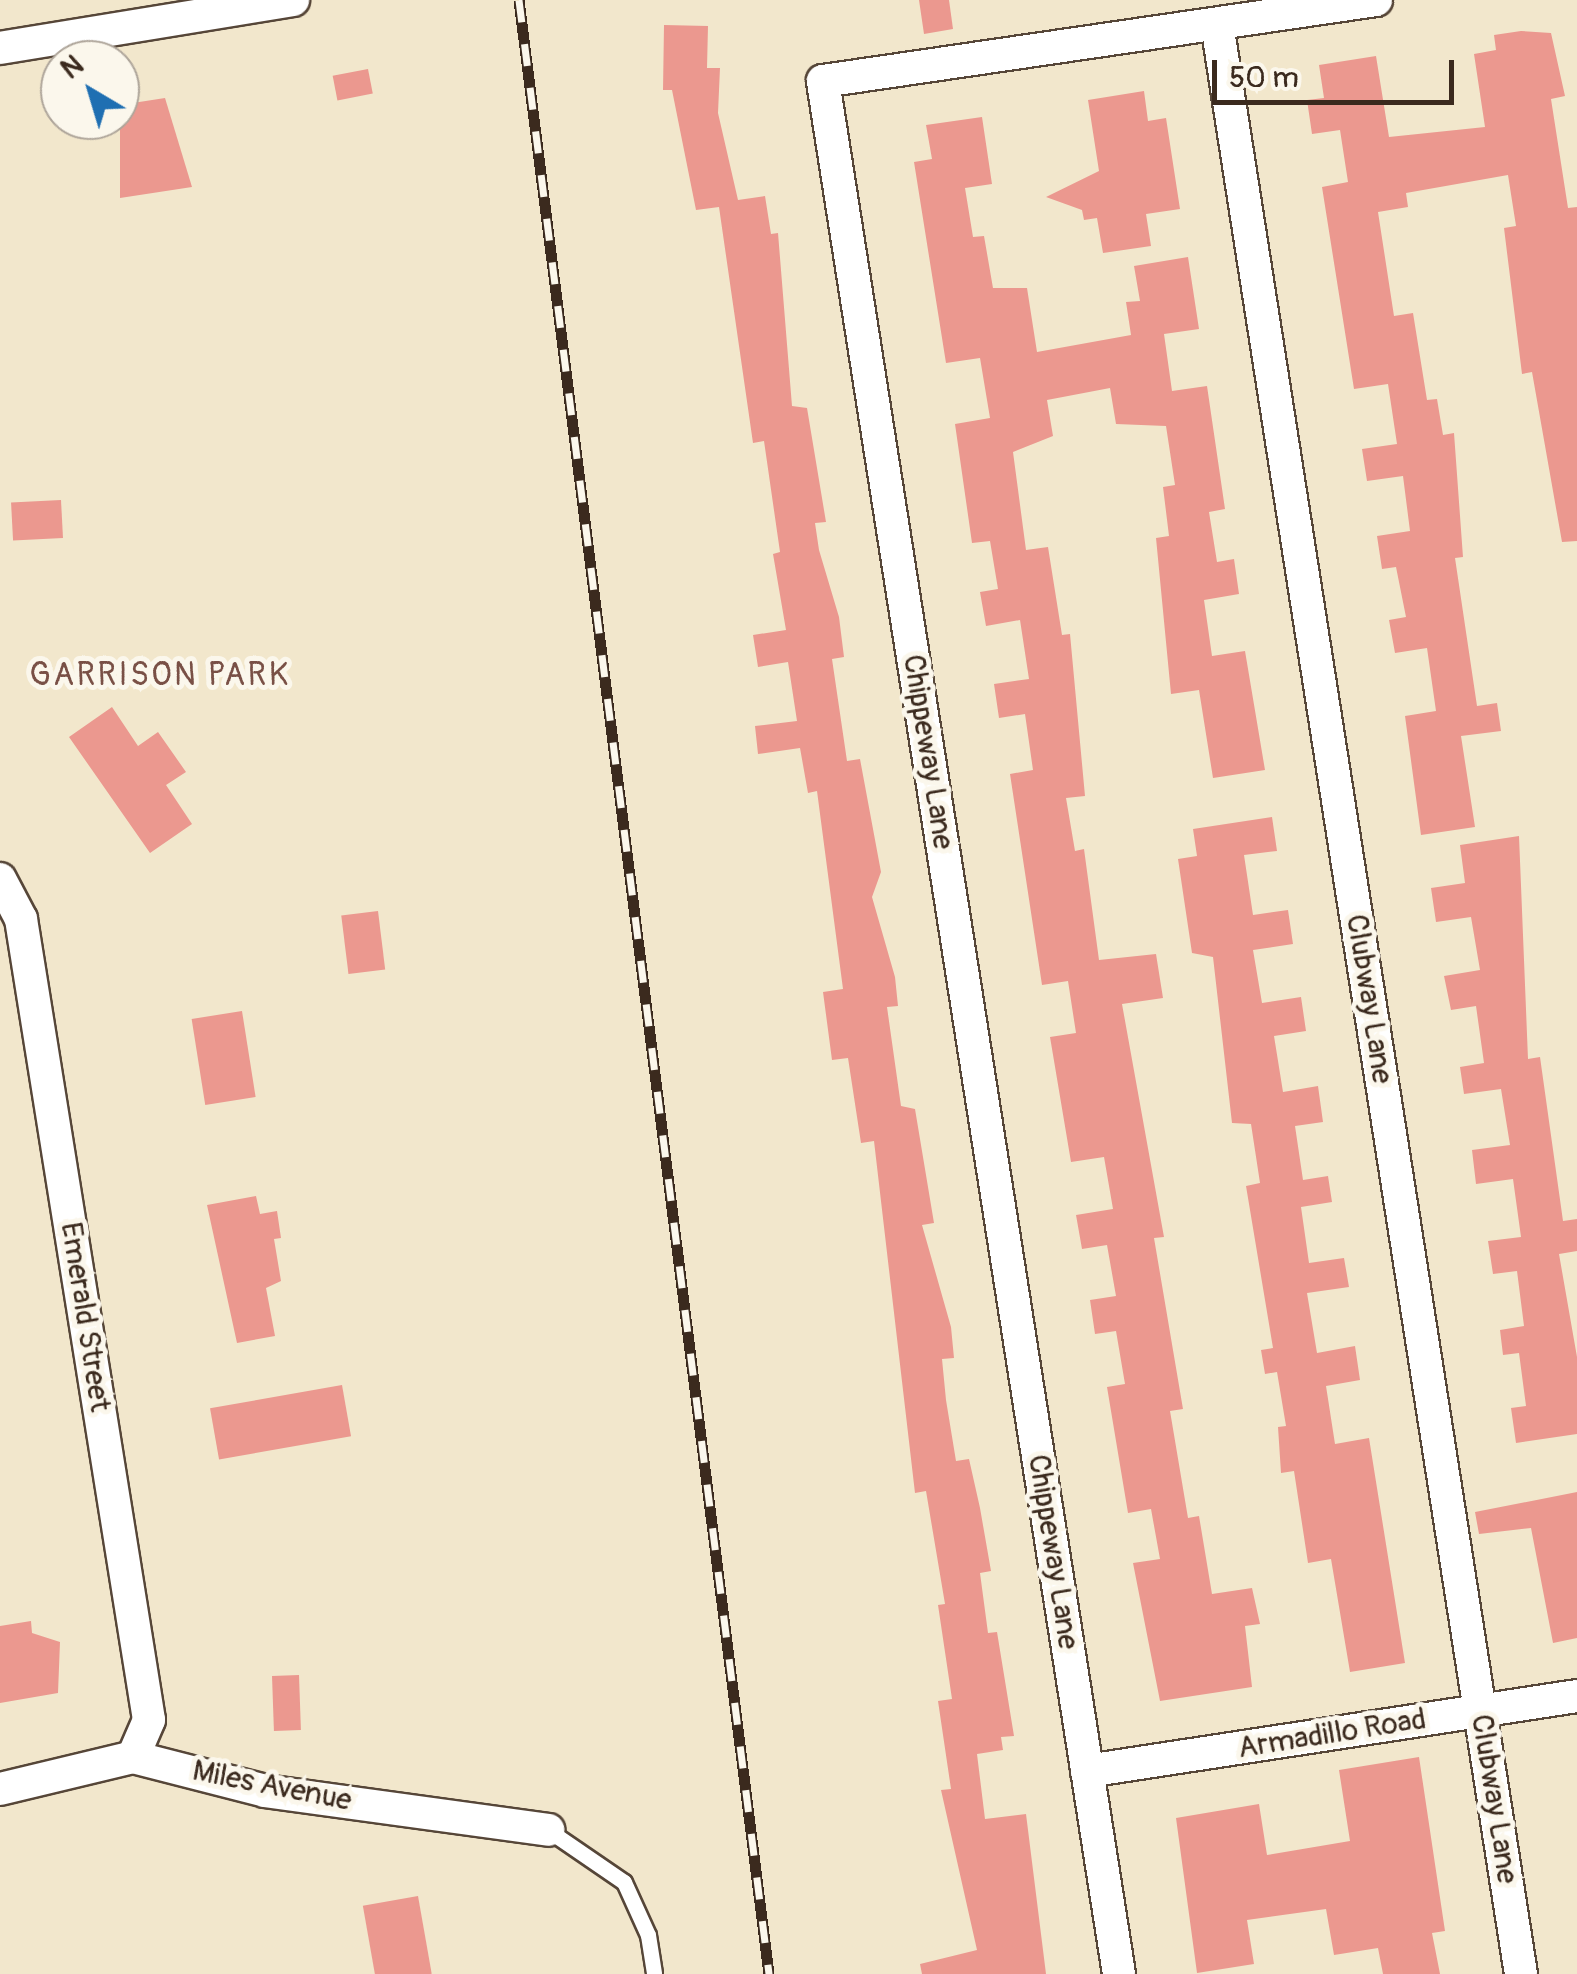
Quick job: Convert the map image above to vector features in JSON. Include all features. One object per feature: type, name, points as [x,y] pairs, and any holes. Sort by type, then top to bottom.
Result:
[{"type":"street","points":[[0,48],[206,8],[293,0]]},
{"type":"street","name":"Chippeway Lane","points":[[1119,1974],[823,81],[1376,0]]},
{"type":"street","name":"Clubway Lane","points":[[1216,24],[1522,1974]]},
{"type":"street","name":"Emerald Street","points":[[0,879],[21,919],[149,1720],[133,1756]]},
{"type":"street","name":"Armadillo Road","points":[[1087,1771],[1577,1696]]},
{"type":"street","name":"Miles Avenue","points":[[0,1789],[133,1756],[265,1791],[548,1830]]},
{"type":"lane","points":[[548,1830],[624,1882],[648,1935],[654,1974]]},
{"type":"building","points":[[919,0],[949,0],[953,29],[924,34]]},
{"type":"building","points":[[664,25],[708,26],[707,68],[720,68],[718,113],[738,200],[765,196],[771,234],[778,233],[792,406],[807,408],[826,522],[815,523],[819,550],[839,617],[844,657],[832,659],[847,761],[860,759],[881,872],[872,897],[895,977],[898,1006],[887,1007],[901,1106],[915,1109],[934,1223],[922,1225],[951,1327],[954,1358],[942,1359],[946,1400],[956,1461],[969,1459],[980,1508],[991,1571],[980,1573],[988,1633],[997,1632],[1014,1736],[1001,1737],[1003,1750],[977,1754],[985,1819],[1026,1814],[1046,1974],[922,1974],[920,1964],[977,1950],[941,1790],[951,1789],[938,1701],[952,1699],[938,1605],[945,1604],[926,1491],[915,1493],[874,1141],[861,1143],[848,1058],[832,1060],[823,992],[843,989],[817,791],[808,793],[800,748],[758,754],[755,726],[797,721],[788,662],[758,667],[753,635],[786,630],[773,554],[780,552],[764,441],[753,443],[719,207],[696,210],[672,90],[663,90]]},
{"type":"building","points":[[1521,31],[1551,33],[1565,96],[1551,99],[1568,208],[1577,207],[1577,541],[1562,542],[1532,372],[1522,374],[1504,228],[1516,226],[1508,175],[1406,193],[1408,207],[1378,212],[1394,316],[1413,313],[1427,400],[1437,399],[1443,435],[1454,433],[1463,557],[1455,558],[1477,706],[1497,703],[1501,731],[1461,736],[1475,827],[1421,835],[1405,716],[1436,711],[1427,648],[1395,653],[1389,620],[1406,617],[1396,567],[1382,569],[1377,536],[1410,531],[1403,476],[1367,481],[1362,449],[1397,444],[1388,384],[1354,389],[1322,187],[1348,182],[1340,130],[1312,134],[1307,100],[1324,98],[1319,65],[1376,56],[1389,137],[1485,127],[1474,54],[1496,50],[1494,35]]},
{"type":"building","points":[[368,69],[373,94],[337,100],[333,76]]},
{"type":"building","points":[[1144,91],[1148,121],[1166,118],[1180,209],[1146,214],[1151,246],[1103,253],[1097,218],[1084,220],[1082,210],[1046,197],[1099,171],[1088,100]]},
{"type":"building","points":[[165,98],[192,187],[120,198],[120,140],[140,140],[140,102]]},
{"type":"building","points":[[982,117],[992,184],[965,188],[973,237],[984,236],[993,288],[1027,288],[1037,352],[1131,335],[1126,302],[1140,301],[1134,266],[1188,257],[1199,329],[1164,334],[1172,391],[1207,386],[1225,509],[1209,512],[1217,562],[1234,559],[1239,594],[1204,600],[1212,656],[1245,651],[1265,770],[1213,778],[1199,690],[1171,694],[1156,538],[1169,536],[1163,487],[1175,485],[1166,426],[1116,424],[1110,388],[1047,400],[1053,436],[1013,452],[1026,550],[1048,547],[1062,635],[1070,634],[1085,796],[1066,798],[1075,851],[1084,849],[1099,960],[1156,954],[1163,998],[1122,1004],[1164,1237],[1154,1238],[1183,1409],[1170,1411],[1188,1518],[1199,1516],[1212,1594],[1252,1588],[1260,1624],[1245,1626],[1252,1687],[1160,1701],[1133,1563],[1160,1559],[1151,1509],[1128,1513],[1107,1387],[1125,1384],[1116,1331],[1095,1334],[1090,1300],[1116,1296],[1107,1245],[1082,1249],[1076,1215],[1113,1209],[1104,1157],[1071,1162],[1050,1037],[1076,1033],[1068,981],[1042,985],[1010,774],[1033,770],[1025,714],[999,718],[994,684],[1029,679],[1020,620],[986,626],[980,592],[998,589],[990,541],[972,543],[955,424],[990,418],[980,358],[946,363],[914,162],[932,159],[926,125]]},
{"type":"building","points":[[61,500],[63,538],[13,541],[11,503]]},
{"type":"building","points":[[112,707],[138,746],[158,732],[186,772],[166,785],[192,824],[150,853],[69,737]]},
{"type":"building","points":[[1272,817],[1277,851],[1244,855],[1253,915],[1288,910],[1293,944],[1253,950],[1262,1003],[1301,997],[1306,1031],[1274,1036],[1283,1092],[1318,1086],[1323,1122],[1295,1126],[1303,1180],[1328,1176],[1332,1202],[1301,1207],[1309,1263],[1344,1258],[1349,1287],[1307,1293],[1317,1353],[1355,1346],[1360,1380],[1326,1386],[1335,1444],[1369,1438],[1405,1663],[1350,1672],[1331,1559],[1308,1563],[1294,1471],[1281,1473],[1278,1427],[1286,1426],[1277,1372],[1265,1374],[1261,1350],[1273,1348],[1246,1186],[1260,1183],[1251,1124],[1232,1123],[1213,957],[1192,953],[1178,859],[1197,856],[1193,829]]},
{"type":"building","points":[[1519,836],[1528,1059],[1540,1057],[1563,1221],[1577,1219],[1577,1251],[1559,1254],[1577,1357],[1577,1434],[1516,1443],[1511,1408],[1526,1406],[1519,1353],[1503,1355],[1500,1330],[1524,1326],[1517,1271],[1493,1274],[1488,1241],[1521,1237],[1513,1179],[1476,1184],[1472,1150],[1510,1145],[1501,1089],[1464,1094],[1460,1067],[1484,1063],[1476,1006],[1451,1010],[1444,976],[1480,970],[1471,917],[1436,922],[1431,888],[1465,883],[1460,845]]},
{"type":"building","points":[[378,911],[385,970],[348,974],[341,916]]},
{"type":"building","points":[[242,1011],[256,1097],[205,1105],[192,1019]]},
{"type":"building","points":[[256,1196],[260,1214],[277,1211],[281,1238],[274,1239],[281,1281],[266,1288],[275,1336],[237,1343],[207,1205]]},
{"type":"building","points":[[342,1385],[351,1436],[219,1459],[210,1408]]},
{"type":"building","points":[[1577,1492],[1577,1638],[1553,1643],[1531,1528],[1479,1534],[1475,1512]]},
{"type":"building","points":[[31,1621],[32,1633],[60,1642],[58,1693],[0,1703],[0,1626]]},
{"type":"building","points":[[299,1675],[301,1730],[274,1731],[272,1676]]},
{"type":"building","points":[[1419,1757],[1445,1931],[1432,1933],[1440,1974],[1383,1974],[1378,1948],[1334,1955],[1326,1909],[1247,1920],[1254,1964],[1197,1973],[1176,1818],[1259,1804],[1267,1855],[1350,1841],[1339,1770]]},
{"type":"building","points":[[418,1896],[432,1974],[375,1974],[363,1906]]},
{"type":"railway","points":[[519,0],[769,1974]]},
{"type":"district","name":"GARRISON PARK","points":[[160,675]]}]
